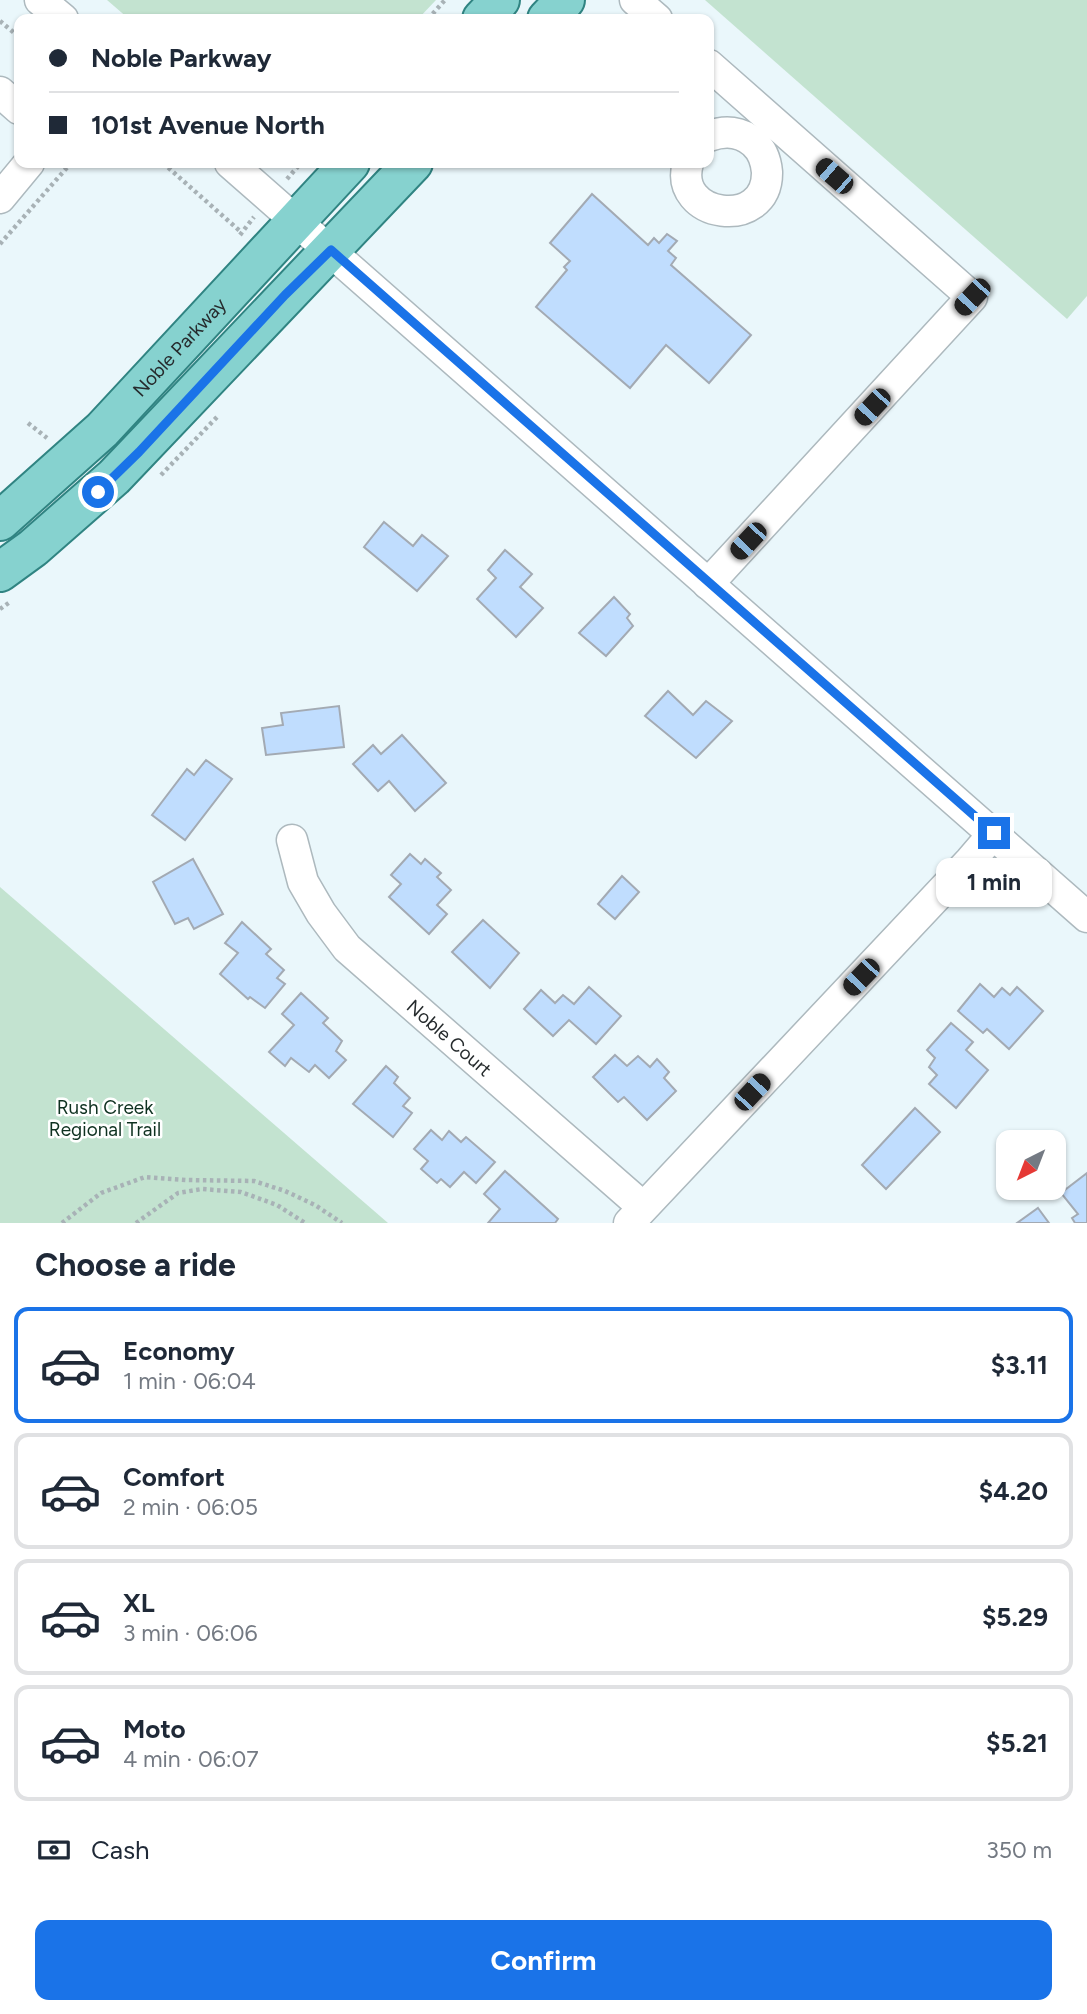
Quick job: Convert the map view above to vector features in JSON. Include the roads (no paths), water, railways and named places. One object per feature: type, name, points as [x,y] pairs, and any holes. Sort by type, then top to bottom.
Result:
[{"type":"main road","points":[[487,14],[500,0]]},
{"type":"main road","points":[[552,14],[565,0]]},
{"type":"main road","name":"Noble Parkway","points":[[0,521],[102,430],[345,168]]},
{"type":"main road","points":[[0,572],[33,548],[114,478],[408,168]]},
{"type":"street","points":[[40,0],[57,14]]},
{"type":"street","points":[[635,0],[651,14]]},
{"type":"street","points":[[708,584],[972,297],[766,134],[714,71]]},
{"type":"street","points":[[0,92],[14,105]]},
{"type":"street","points":[[714,134],[720,132],[746,136],[766,134]]},
{"type":"street","points":[[688,168],[687,181],[700,202],[711,209],[737,211],[758,198],[764,187],[766,134]]},
{"type":"street","points":[[0,198],[25,168]]},
{"type":"street","points":[[236,168],[1087,917]]},
{"type":"street","points":[[636,1215],[994,833]]},
{"type":"street","name":"Noble Court","points":[[292,840],[303,882],[321,913],[347,948],[636,1215]]},
{"type":"park label","name":"Rush Creek Regional Trail","points":[[105,1118]]}]
